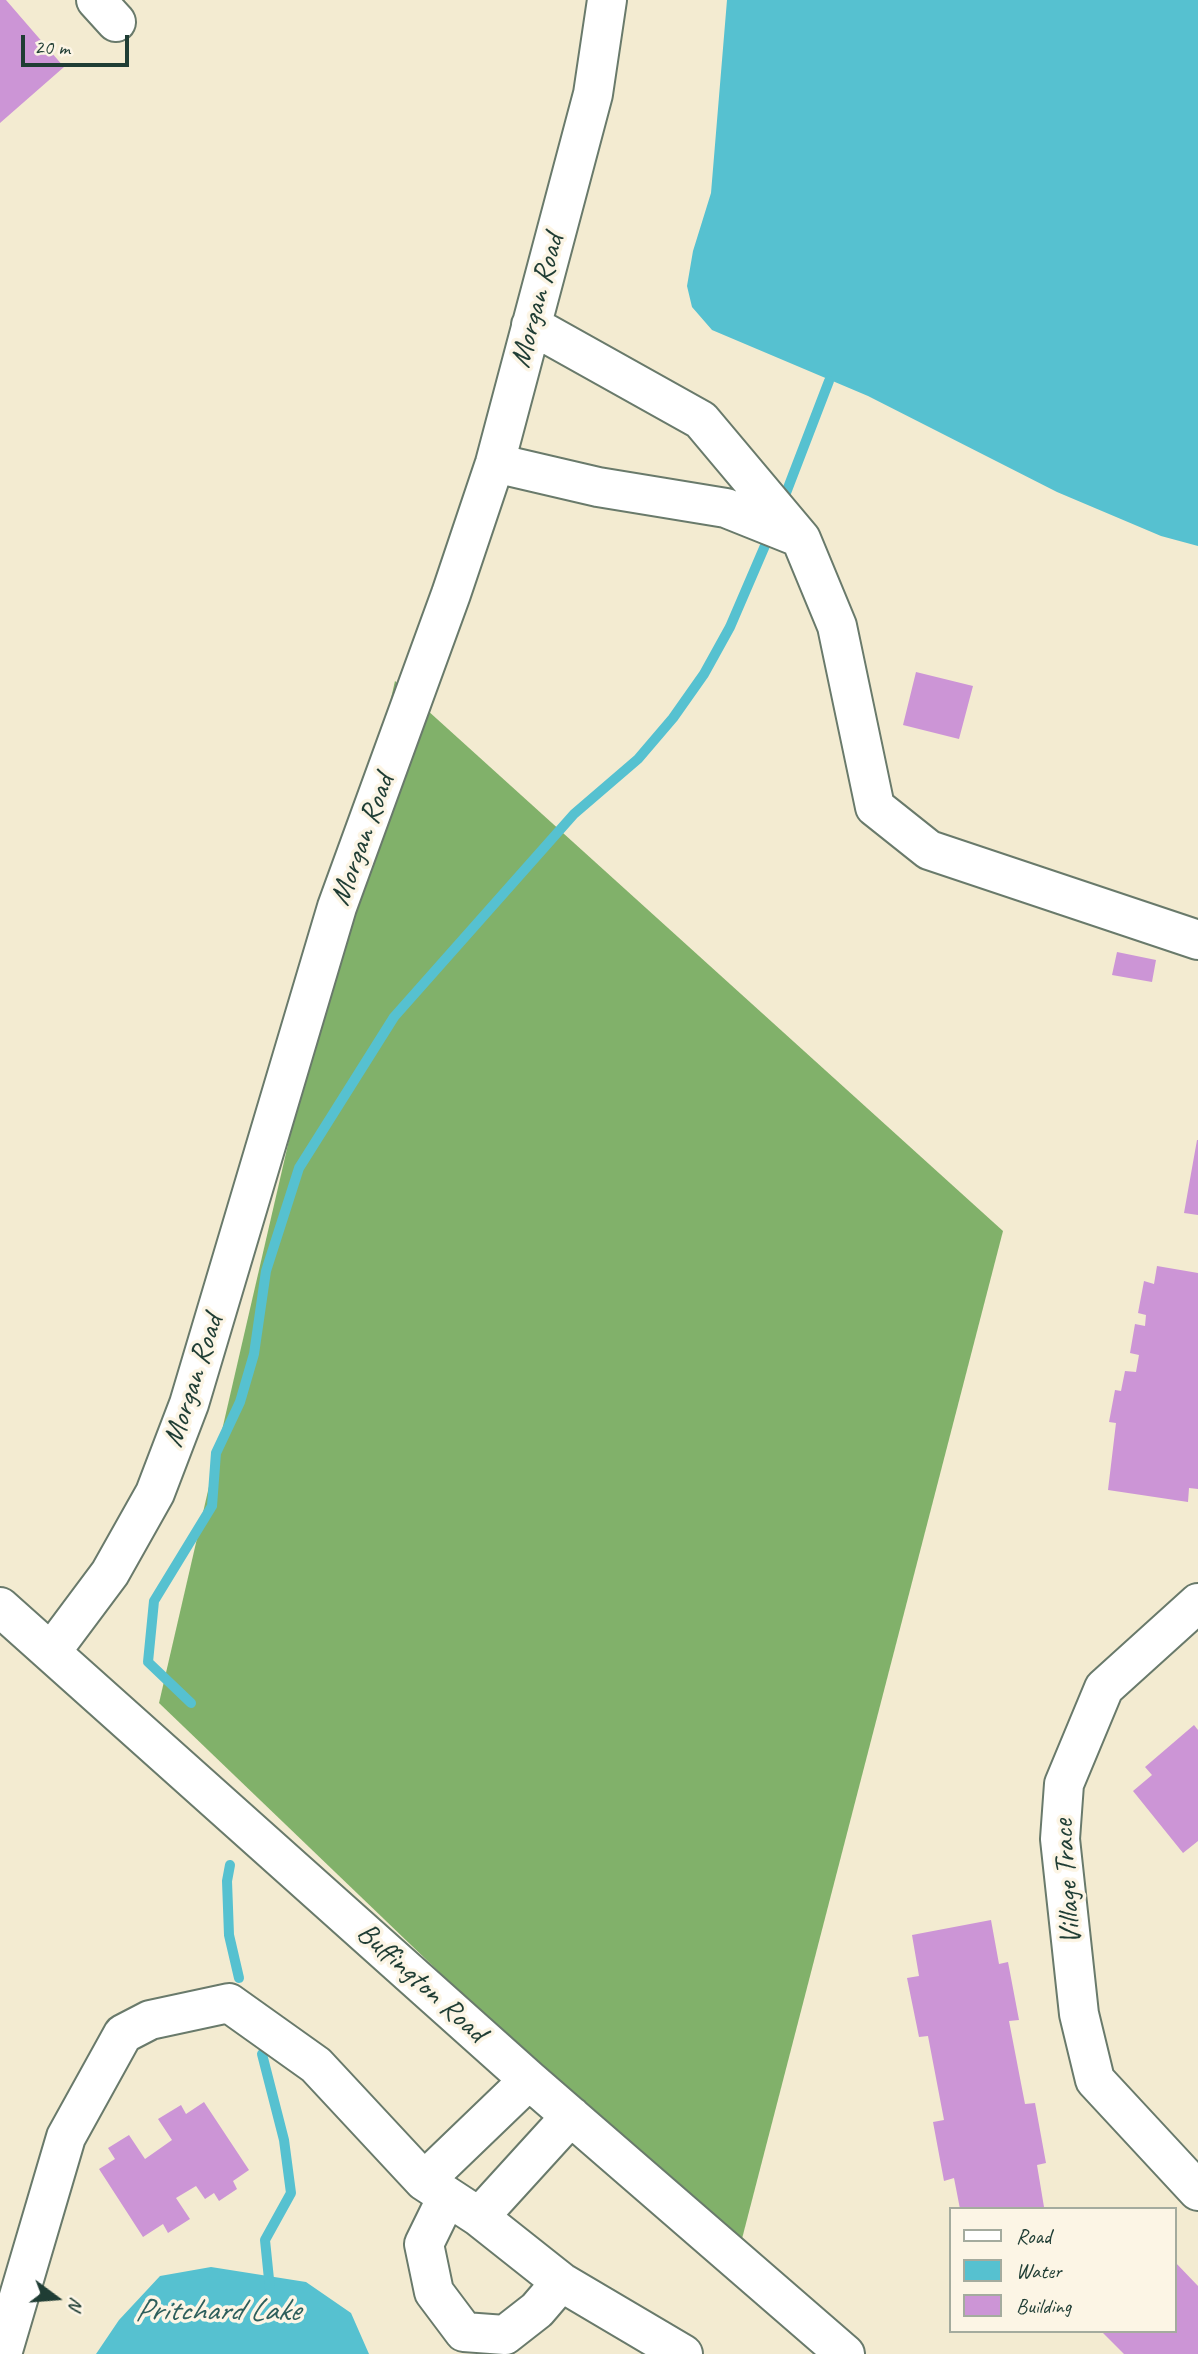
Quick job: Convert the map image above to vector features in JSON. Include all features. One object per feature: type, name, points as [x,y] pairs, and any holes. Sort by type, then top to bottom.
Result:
[{"type":"street","name":"Morgan Road","points":[[51,1651],[110,1573],[155,1493],[190,1404],[337,907],[452,594],[495,463],[593,94],[607,0]]},
{"type":"street","points":[[531,325],[701,420],[802,539],[837,626],[875,807],[929,850],[1198,940]]},
{"type":"street","points":[[495,463],[598,488],[726,508],[802,539]]},
{"type":"street","name":"Village Trace","points":[[1198,1603],[1104,1688],[1064,1784],[1060,1839],[1079,2014],[1095,2080],[1198,2191]]},
{"type":"street","name":"Buffington Road","points":[[0,1607],[529,2080],[845,2354]]},
{"type":"street","points":[[2,2354],[66,2137],[123,2034],[150,2020],[229,2003],[316,2066],[435,2189],[479,2217],[561,2282],[683,2354]]},
{"type":"street","points":[[529,2080],[435,2189],[424,2244],[434,2292],[464,2332],[505,2335],[537,2310],[561,2282]]},
{"type":"street","points":[[479,2217],[571,2116]]},
{"type":"green space","points":[[395,681],[1003,1231],[737,2258],[159,1703]]},
{"type":"water","points":[[727,0],[1198,0],[1198,546],[1161,536],[1057,492],[868,396],[712,330],[692,307],[687,286],[693,251],[711,193]]},
{"type":"water","name":"Pritchard Lake","points":[[211,2267],[306,2282],[351,2313],[369,2354],[96,2354],[119,2320],[160,2276]]},
{"type":"building","points":[[0,0],[6,0],[64,67],[0,123]]},
{"type":"building","points":[[916,672],[973,686],[959,739],[903,725]]},
{"type":"building","points":[[1117,952],[1156,960],[1152,982],[1112,975]]},
{"type":"building","points":[[1198,1140],[1198,1215],[1184,1213]]},
{"type":"building","points":[[1157,1266],[1198,1273],[1198,1489],[1189,1488],[1188,1502],[1108,1490],[1116,1423],[1109,1422],[1115,1390],[1121,1391],[1125,1371],[1136,1372],[1139,1355],[1130,1353],[1135,1324],[1145,1326],[1146,1315],[1138,1313],[1144,1281],[1154,1284]]},
{"type":"building","points":[[1194,1725],[1198,1730],[1198,1841],[1183,1853],[1133,1791],[1152,1775],[1145,1767]]},
{"type":"building","points":[[991,1920],[999,1964],[1008,1962],[1019,2020],[1009,2021],[1025,2104],[1035,2103],[1046,2163],[1037,2165],[1044,2207],[960,2207],[954,2178],[944,2181],[933,2122],[944,2120],[928,2036],[919,2037],[907,1978],[919,1976],[912,1935]]},
{"type":"building","points":[[204,2102],[249,2170],[233,2181],[237,2189],[219,2201],[214,2193],[205,2199],[196,2186],[176,2198],[190,2219],[168,2233],[163,2224],[143,2237],[99,2169],[115,2159],[108,2148],[129,2135],[145,2159],[172,2140],[158,2119],[181,2105],[186,2114]]},
{"type":"building","points":[[1177,2264],[1198,2286],[1198,2354],[1124,2354],[1103,2333],[1177,2333]]},
{"type":"waterway","points":[[781,506],[829,381]]},
{"type":"waterway","points":[[191,1703],[148,1662],[154,1601],[212,1506],[216,1453],[240,1402],[254,1354],[266,1271],[299,1168],[394,1017],[574,814],[638,759],[673,718],[704,674],[730,627],[770,534]]},
{"type":"waterway","points":[[230,1865],[227,1881],[229,1935],[239,1978]]},
{"type":"waterway","points":[[262,2054],[284,2140],[291,2193],[265,2240],[270,2289]]}]
